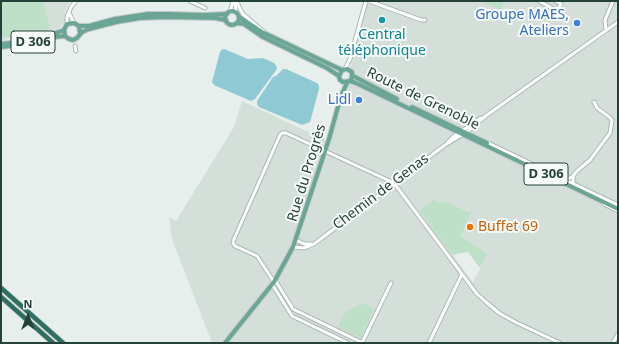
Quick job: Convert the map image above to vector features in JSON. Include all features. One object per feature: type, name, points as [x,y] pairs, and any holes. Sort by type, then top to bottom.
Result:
[{"type":"highway","points":[[1,288],[63,343]]},
{"type":"highway","points":[[1,297],[54,343]]},
{"type":"main road","points":[[236,12],[239,18],[262,32],[343,70],[351,71],[353,76],[349,82],[342,81],[334,72],[263,37],[248,26],[237,23],[232,25],[226,20],[215,18],[140,18],[89,29],[80,33],[78,37],[73,40],[65,36],[64,30],[67,24],[74,23],[79,26],[89,26],[115,19],[148,14],[204,15],[236,12]]},
{"type":"main road","points":[[226,20],[229,13]]},
{"type":"main road","points":[[237,23],[239,18]]},
{"type":"main road","points":[[79,26],[80,33]]},
{"type":"main road","name":"D 306","points":[[1,44],[27,41],[64,30]]},
{"type":"main road","name":"D 306","points":[[1,47],[27,44],[65,36]]},
{"type":"main road","points":[[339,76],[343,70]]},
{"type":"main road","name":"Route de Grenoble","points":[[353,76],[473,140],[618,208]]},
{"type":"main road","name":"Rue du Progrès","points":[[224,343],[274,282],[293,248],[325,151],[341,96],[342,81]]},
{"type":"main road","name":"Route de Grenoble","points":[[349,82],[356,83],[462,133],[485,141],[618,208]]},
{"type":"main road","name":"Rue du Progrès","points":[[341,96],[349,82]]},
{"type":"street","points":[[67,24],[69,13],[76,1]]},
{"type":"street","points":[[190,1],[205,8]]},
{"type":"street","points":[[235,1],[236,12]]},
{"type":"street","points":[[229,13],[235,1]]},
{"type":"street","points":[[235,1],[244,14],[269,35]]},
{"type":"street","points":[[343,70],[350,60],[366,1]]},
{"type":"street","points":[[369,1],[420,20],[425,20]]},
{"type":"street","points":[[539,1],[557,11],[561,4],[556,1]]},
{"type":"street","points":[[606,30],[605,20],[613,1]]},
{"type":"street","points":[[69,13],[74,23]]},
{"type":"street","name":"Chemin de Genas","points":[[293,248],[307,248],[446,145],[453,136],[462,133],[618,22]]},
{"type":"street","points":[[76,46],[76,51]]},
{"type":"street","points":[[350,60],[351,71]]},
{"type":"street","points":[[566,180],[573,176],[577,170],[590,160],[610,132],[612,120],[597,108],[594,102]]},
{"type":"street","points":[[391,283],[362,343],[293,309],[257,256],[235,246],[233,243],[234,239],[282,133],[286,133],[394,183],[477,294],[499,313],[560,343]]},
{"type":"street","name":"Route de Grenoble","points":[[485,141],[573,183],[618,208]]},
{"type":"street","points":[[573,176],[573,183]]},
{"type":"street","points":[[296,240],[302,244],[308,244],[318,240]]},
{"type":"street","points":[[429,343],[462,274]]},
{"type":"street","points":[[274,282],[292,316],[348,343]]},
{"type":"street","points":[[613,343],[618,334]]},
{"type":"shaded area","points":[[1,1],[72,1],[68,5],[65,12],[66,20],[60,28],[24,37],[1,40]]},
{"type":"shaded area","points":[[368,1],[618,1],[618,343],[212,343],[172,239],[169,217],[176,221],[234,127],[242,101],[330,142]],"holes":[[[437,201],[443,203],[447,201],[468,212],[473,210],[461,236],[488,254],[473,282],[419,210]]]},
{"type":"green space","points":[[1,1],[43,1],[50,28],[20,36],[1,37]]},
{"type":"green space","points":[[484,1],[505,1],[501,10],[484,3]]},
{"type":"green space","points":[[434,200],[443,203],[447,201],[468,212],[473,210],[461,236],[488,254],[480,268],[468,252],[452,255],[419,210]]},
{"type":"green space","points":[[363,303],[374,309],[361,338],[338,327],[345,312]]},
{"type":"water","points":[[224,49],[248,59],[263,58],[276,65],[277,69],[255,99],[251,101],[214,85],[212,82],[220,52]]},
{"type":"water","points":[[283,69],[317,83],[319,86],[310,122],[302,125],[259,107],[257,104],[257,101],[273,77]]},
{"type":"place","name":"Central téléphonique","points":[[382,20]]},
{"type":"place","name":"Groupe MAES, Ateliers","points":[[577,23]]},
{"type":"place","name":"Lidl","points":[[359,100]]},
{"type":"place","name":"Buffet 69","points":[[470,227]]}]
